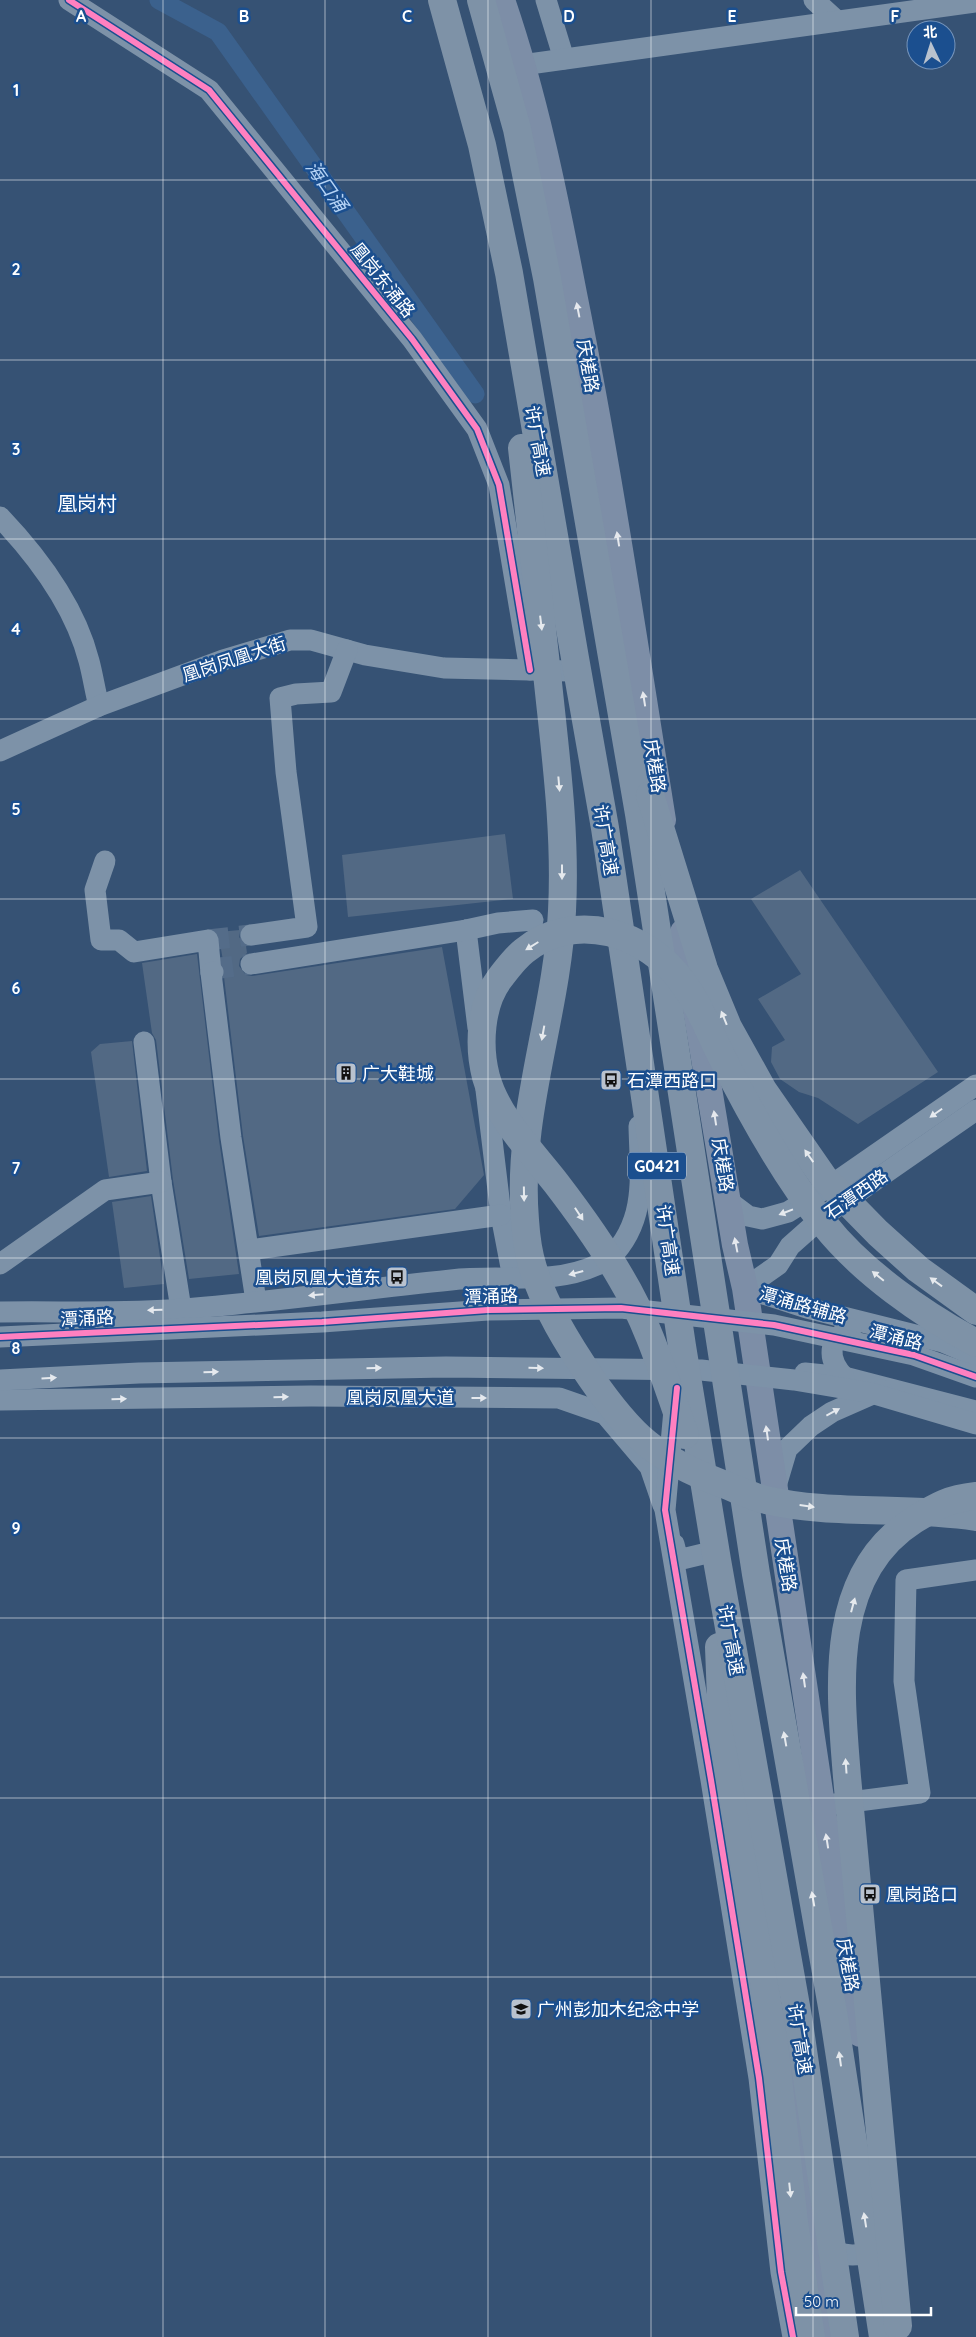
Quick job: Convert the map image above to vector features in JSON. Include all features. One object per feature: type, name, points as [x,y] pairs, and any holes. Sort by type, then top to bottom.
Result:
[{"type":"highway","name":"许广高速","points":[[442,0],[482,145],[499,226],[605,828],[682,1346],[739,1688],[799,2023],[845,2337]]},
{"type":"highway","name":"许广高速","points":[[481,0],[517,129],[547,278],[682,1084],[756,1574],[834,2018],[883,2337]]},
{"type":"highway","points":[[499,226],[562,824],[562,911],[558,957],[532,1099],[523,1173],[527,1244],[541,1292],[580,1361],[630,1430],[658,1453],[681,1468],[761,1499],[813,1507],[958,1514],[976,1517]]},
{"type":"highway","points":[[608,636],[652,803],[704,969],[728,1027],[763,1090],[824,1178],[878,1233],[918,1269],[976,1310]]},
{"type":"highway","points":[[739,1688],[692,1456],[645,1327],[622,1279],[574,1207],[514,1130],[497,1104],[487,1079],[483,1056],[482,1026],[488,1003],[497,982],[524,950],[565,930],[602,930],[630,938],[656,954],[682,981],[749,1108],[783,1165],[824,1224],[856,1258],[903,1296],[946,1327],[976,1343]]},
{"type":"highway","points":[[899,2337],[847,1777],[840,1690],[843,1642],[862,1574],[885,1542],[906,1525],[942,1502],[976,1496]]},
{"type":"highway","points":[[719,1647],[722,1726],[774,2042],[794,2222],[811,2337]]},
{"type":"main road","points":[[429,0],[458,102],[484,207],[553,592],[570,671],[620,976],[676,1388],[780,1995],[831,2337]]},
{"type":"main road","name":"庆槎路","points":[[502,0],[522,65],[548,163],[583,338],[728,1201],[745,1288],[822,1806],[908,2337]]},
{"type":"street","name":"凰岗东涌路","points":[[70,0],[209,90],[412,338],[477,430],[499,485],[530,670]]},
{"type":"street","points":[[546,0],[564,59]]},
{"type":"street","points":[[814,0],[838,22]]},
{"type":"street","points":[[522,65],[976,2]]},
{"type":"street","points":[[0,517],[55,584],[68,608],[89,660],[98,706]]},
{"type":"street","name":"凰岗凤凰大街","points":[[0,751],[98,706],[223,660],[290,640],[311,640],[365,655],[444,668],[570,671]]},
{"type":"street","points":[[251,935],[306,927],[286,772],[280,698],[296,694],[331,692],[347,650]]},
{"type":"street","points":[[105,861],[95,890],[100,940],[119,940],[134,952],[208,940],[230,1138],[256,1301]]},
{"type":"street","points":[[251,964],[466,930],[498,923],[533,920]]},
{"type":"street","points":[[466,930],[502,1214],[513,1278]]},
{"type":"street","points":[[144,1042],[181,1309]]},
{"type":"street","name":"石潭西路","points":[[728,1201],[748,1216],[762,1219],[788,1212],[839,1180],[976,1085]]},
{"type":"street","name":"石潭西路","points":[[745,1288],[778,1265],[790,1246],[825,1215],[976,1110]]},
{"type":"street","points":[[0,1312],[181,1309],[365,1291],[454,1279],[555,1278],[580,1273],[609,1260],[626,1239],[636,1221],[640,1197],[639,1116]]},
{"type":"street","points":[[0,1264],[105,1190],[162,1182]]},
{"type":"street","points":[[249,1250],[502,1214]]},
{"type":"street","name":"潭涌路辅路","points":[[745,1288],[807,1308],[943,1342],[976,1356]]},
{"type":"street","name":"潭涌路","points":[[0,1338],[322,1322],[488,1310],[622,1308],[774,1325],[914,1355],[976,1377]]},
{"type":"street","points":[[844,1377],[832,1363],[835,1343],[842,1333],[856,1328],[876,1325]]},
{"type":"street","points":[[0,1380],[139,1373],[446,1367],[701,1370],[794,1380],[870,1393],[976,1424]]},
{"type":"street","points":[[757,1369],[844,1377],[976,1411]]},
{"type":"street","points":[[676,1388],[665,1510],[712,1780],[759,2078],[780,2263],[793,2337]]},
{"type":"street","points":[[775,1489],[787,1449],[812,1426],[832,1412],[887,1388]]},
{"type":"street","name":"凰岗凤凰大道","points":[[0,1400],[311,1396],[559,1398],[605,1414],[650,1467],[665,1510],[678,1560],[703,1554]]},
{"type":"street","points":[[822,1806],[920,1792],[904,1681],[906,1580],[976,1570]]},
{"type":"street","points":[[815,2233],[824,2245],[837,2254],[847,2256],[874,2249],[892,2234]]},
{"type":"building","points":[[505,834],[513,899],[348,917],[342,855]]},
{"type":"building","points":[[800,870],[938,1072],[858,1124],[818,1098],[799,1092],[780,1079],[771,1062],[772,1047],[785,1040],[758,999],[801,974],[751,899]]},
{"type":"building","name":"广大鞋城","points":[[240,930],[239,937],[246,946],[247,953],[240,959],[239,966],[246,975],[252,976],[442,947],[484,1175],[455,1209],[259,1236],[243,1136],[224,977],[225,972],[218,932]]},
{"type":"building","points":[[197,954],[219,1140],[239,1274],[189,1279],[173,1180],[156,1040],[152,1033],[142,963]]},
{"type":"building","points":[[132,1041],[147,1171],[109,1177],[91,1052],[100,1044]]},
{"type":"building","points":[[151,1196],[164,1284],[124,1288],[112,1202]]},
{"type":"waterway","name":"海口涌","points":[[159,0],[218,32],[475,394]]},
{"type":"tunnel","points":[[208,940],[251,935]]},
{"type":"tunnel","points":[[213,972],[220,968],[251,964]]},
{"type":"cycle path","points":[[69,0],[209,90],[412,339],[477,429],[499,485],[530,670]]},
{"type":"cycle path","points":[[0,1337],[322,1322],[488,1310],[621,1308],[774,1325],[914,1355],[976,1377]]},
{"type":"cycle path","points":[[677,1388],[665,1510],[759,2078],[781,2272],[793,2337]]},
{"type":"place","name":"广大鞋城","points":[[346,1073]]},
{"type":"place","name":"石潭西路口","points":[[611,1080]]},
{"type":"place","name":"凰岗凤凰大道东","points":[[397,1277]]},
{"type":"place","name":"凰岗路口","points":[[870,1894]]},
{"type":"place","name":"广州彭加木纪念中学","points":[[521,2009]]},
{"type":"district","name":"凰岗村","points":[[87,503]]}]
